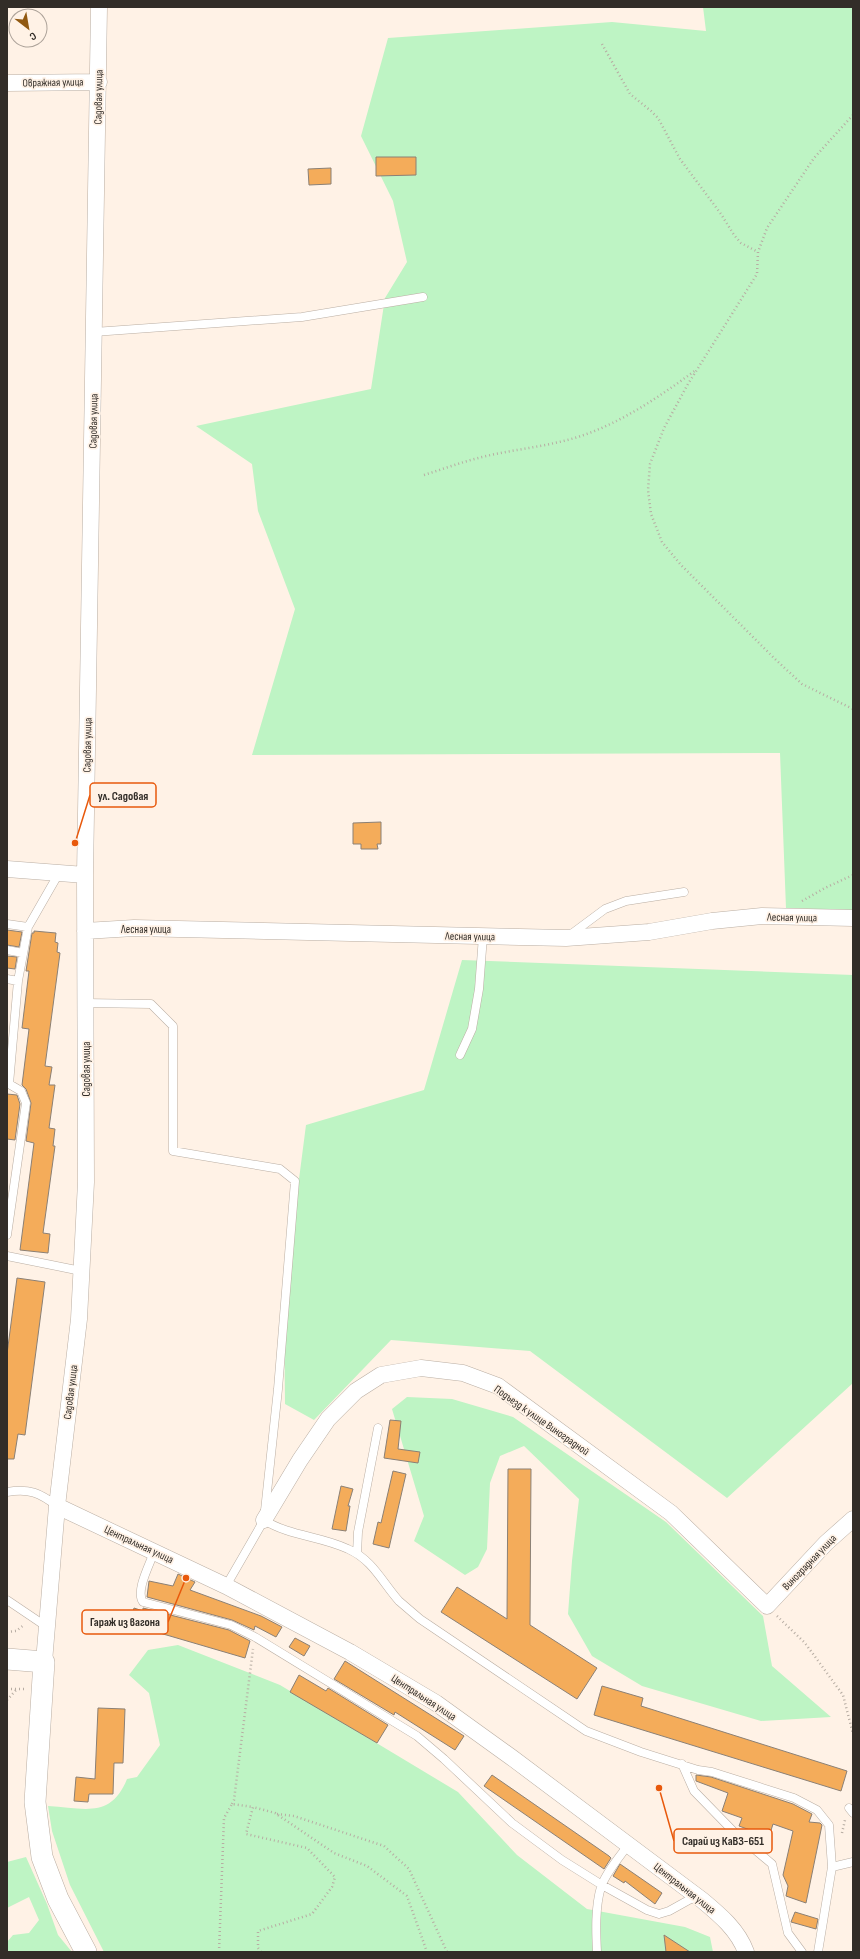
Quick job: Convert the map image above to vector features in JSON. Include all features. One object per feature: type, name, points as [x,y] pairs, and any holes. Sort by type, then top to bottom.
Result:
[{"type":"street","name":"Садовая улица","points":[[44,1662],[57,1506],[79,1319],[86,1182],[85,875],[99,82],[99,7]]},
{"type":"street","name":"Овражная улица","points":[[7,83],[99,82]]},
{"type":"street","points":[[7,869],[85,875]]},
{"type":"street","name":"Лесная улица","points":[[85,931],[142,928],[566,938],[649,932],[706,922],[762,916],[853,918]]},
{"type":"street","name":"Подъезд к улице Виноградной","points":[[264,1520],[300,1460],[328,1419],[356,1390],[381,1375],[421,1368],[463,1373],[498,1386],[671,1513],[767,1606]]},
{"type":"street","name":"Центральная улица","points":[[57,1506],[226,1586],[350,1652],[436,1703],[696,1896],[724,1919],[742,1940],[746,1952]]},
{"type":"street","name":"Виноградная улица","points":[[767,1606],[826,1543],[853,1519]]},
{"type":"street","points":[[7,1659],[44,1662],[35,1802],[42,1857],[58,1900],[86,1952]]},
{"type":"lane","points":[[94,332],[302,317],[423,296]]},
{"type":"lane","points":[[7,1235],[26,1104],[21,1091],[9,1084],[18,981],[28,927],[59,873]]},
{"type":"lane","points":[[566,938],[605,909],[626,901],[684,892]]},
{"type":"lane","points":[[7,924],[28,927]]},
{"type":"lane","points":[[460,1055],[472,1029],[478,996],[483,936]]},
{"type":"lane","points":[[7,950],[23,953]]},
{"type":"lane","points":[[7,979],[18,981]]},
{"type":"lane","points":[[86,1002],[151,1004],[173,1026],[173,1151],[280,1168],[294,1181],[278,1381],[264,1520],[226,1586]]},
{"type":"lane","points":[[7,1256],[81,1271]]},
{"type":"lane","points":[[357,1554],[358,1532],[378,1428]]},
{"type":"lane","points":[[7,1492],[20,1489],[41,1494],[57,1506]]},
{"type":"lane","points":[[264,1520],[277,1528],[307,1535],[349,1549],[366,1559],[376,1569],[399,1600],[420,1619],[586,1731],[641,1752],[794,1798],[817,1810],[829,1825],[832,1867],[818,1952]]},
{"type":"lane","points":[[154,1552],[140,1590],[140,1598],[143,1602],[231,1626],[255,1637],[417,1736],[444,1759],[512,1823],[562,1860],[602,1886],[647,1910],[659,1914],[669,1911],[696,1896]]},
{"type":"lane","points":[[7,1600],[47,1627]]},
{"type":"lane","points":[[682,1764],[694,1791],[734,1832],[772,1864],[788,1933],[802,1952]]},
{"type":"lane","points":[[598,1952],[596,1936],[598,1906],[602,1886],[628,1845]]},
{"type":"lane","points":[[832,1867],[853,1862]]},
{"type":"path","points":[[602,44],[630,94],[658,118],[680,159],[734,235],[741,243],[758,252]]},
{"type":"path","points":[[853,115],[814,158],[767,228],[758,252],[757,274],[698,368],[664,428],[650,464],[648,490],[651,514],[662,542],[681,565],[774,659],[802,684],[853,708]]},
{"type":"path","points":[[424,475],[480,457],[555,444],[591,433],[623,418],[653,400],[698,368]]},
{"type":"path","points":[[801,902],[825,888],[853,875]]},
{"type":"path","points":[[767,1606],[806,1643],[843,1695],[853,1734]]},
{"type":"path","points":[[7,1632],[16,1631],[31,1617]]},
{"type":"path","points":[[220,1952],[224,1818],[234,1800],[255,1637]]},
{"type":"path","points":[[7,1700],[18,1689]]},
{"type":"path","points":[[232,1804],[253,1807],[276,1814],[294,1816],[384,1846],[408,1869],[447,1952]]},
{"type":"path","points":[[253,1807],[246,1834],[307,1848],[335,1877],[332,1887],[312,1914],[258,1932],[258,1948],[261,1952]]},
{"type":"path","points":[[840,1837],[851,1811]]},
{"type":"path","points":[[276,1814],[334,1853],[367,1866],[407,1896],[427,1952]]},
{"type":"green space","points":[[703,7],[853,7],[853,910],[786,908],[780,753],[252,755],[295,609],[258,511],[252,464],[196,426],[371,389],[385,298],[407,262],[393,201],[361,136],[388,38],[612,22],[706,31]]},
{"type":"green space","points":[[462,960],[853,975],[853,1383],[727,1498],[530,1351],[391,1340],[314,1420],[285,1404],[284,1295],[306,1125],[424,1090]]},
{"type":"green space","points":[[407,1397],[452,1399],[513,1417],[666,1522],[763,1616],[772,1666],[831,1717],[761,1721],[642,1686],[592,1656],[568,1614],[579,1499],[524,1446],[500,1456],[490,1483],[487,1549],[478,1567],[465,1575],[414,1541],[424,1516],[392,1409]]},
{"type":"green space","points":[[178,1645],[280,1685],[458,1792],[517,1855],[587,1909],[685,1927],[710,1937],[713,1952],[104,1952],[70,1885],[52,1831],[48,1806],[85,1809],[104,1806],[113,1800],[120,1792],[127,1779],[137,1777],[160,1745],[149,1693],[129,1675],[148,1650]]},
{"type":"green space","points":[[26,1857],[47,1904],[58,1935],[72,1952],[7,1952],[7,1942],[13,1935],[29,1933],[39,1920],[29,1897],[7,1908],[7,1862]]},
{"type":"building","points":[[376,157],[416,157],[416,175],[376,176]]},
{"type":"building","points":[[331,168],[331,184],[309,185],[308,169]]},
{"type":"building","points":[[381,822],[381,844],[377,844],[378,849],[361,849],[361,844],[353,844],[353,823]]},
{"type":"building","points":[[7,930],[22,932],[19,947],[7,945]]},
{"type":"building","points":[[34,931],[56,933],[55,942],[58,943],[57,952],[60,953],[45,1066],[52,1067],[49,1085],[55,1085],[49,1128],[55,1129],[53,1146],[55,1146],[43,1233],[50,1234],[48,1253],[20,1250],[34,1143],[26,1141],[31,1103],[26,1089],[22,1085],[29,1029],[22,1028],[29,971],[26,971],[32,933],[34,933]]},
{"type":"building","points":[[7,956],[17,957],[15,969],[7,968]]},
{"type":"building","points":[[7,1094],[17,1095],[20,1104],[15,1140],[7,1139]]},
{"type":"building","points":[[17,1278],[45,1282],[25,1435],[18,1434],[14,1459],[7,1459],[7,1354]]},
{"type":"building","points":[[390,1420],[401,1421],[398,1449],[420,1452],[418,1463],[384,1458]]},
{"type":"building","points":[[508,1469],[531,1469],[530,1625],[597,1668],[577,1699],[441,1612],[457,1587],[507,1619]]},
{"type":"building","points":[[393,1471],[406,1474],[389,1548],[373,1544],[378,1522],[381,1523]]},
{"type":"building","points":[[341,1486],[353,1489],[348,1506],[350,1506],[346,1531],[332,1529]]},
{"type":"building","points":[[178,1574],[195,1582],[190,1590],[261,1616],[282,1627],[276,1637],[255,1626],[254,1630],[232,1620],[147,1597],[149,1581],[173,1586]]},
{"type":"building","points":[[134,1608],[143,1611],[143,1608],[229,1630],[250,1641],[245,1658],[129,1624]]},
{"type":"building","points":[[295,1638],[310,1646],[304,1656],[289,1647]]},
{"type":"building","points":[[345,1661],[464,1736],[455,1750],[395,1712],[394,1715],[334,1679]]},
{"type":"building","points":[[299,1675],[326,1691],[328,1688],[388,1725],[377,1743],[290,1692]]},
{"type":"building","points":[[602,1686],[643,1698],[641,1706],[847,1771],[841,1791],[594,1715]]},
{"type":"building","points":[[98,1708],[125,1709],[123,1763],[114,1763],[113,1794],[89,1794],[88,1802],[74,1801],[76,1777],[95,1779]]},
{"type":"building","points":[[492,1775],[609,1856],[611,1858],[604,1869],[484,1786]]},
{"type":"building","points":[[696,1775],[711,1777],[793,1804],[812,1814],[809,1822],[820,1823],[822,1825],[806,1903],[786,1896],[788,1886],[783,1875],[793,1831],[773,1824],[769,1837],[739,1826],[742,1818],[722,1811],[728,1793],[696,1781]]},
{"type":"building","points":[[620,1864],[662,1893],[655,1904],[625,1881],[624,1883],[613,1876]]},
{"type":"building","points":[[795,1912],[818,1919],[816,1929],[791,1922]]},
{"type":"building","points":[[664,1935],[690,1952],[666,1952]]},
{"type":"place","name":"ул. Садовая","points":[[75,843]]},
{"type":"place","name":"Гараж из вагона","points":[[186,1578]]},
{"type":"place","name":"Сарай из КаВЗ-651","points":[[659,1788]]}]
